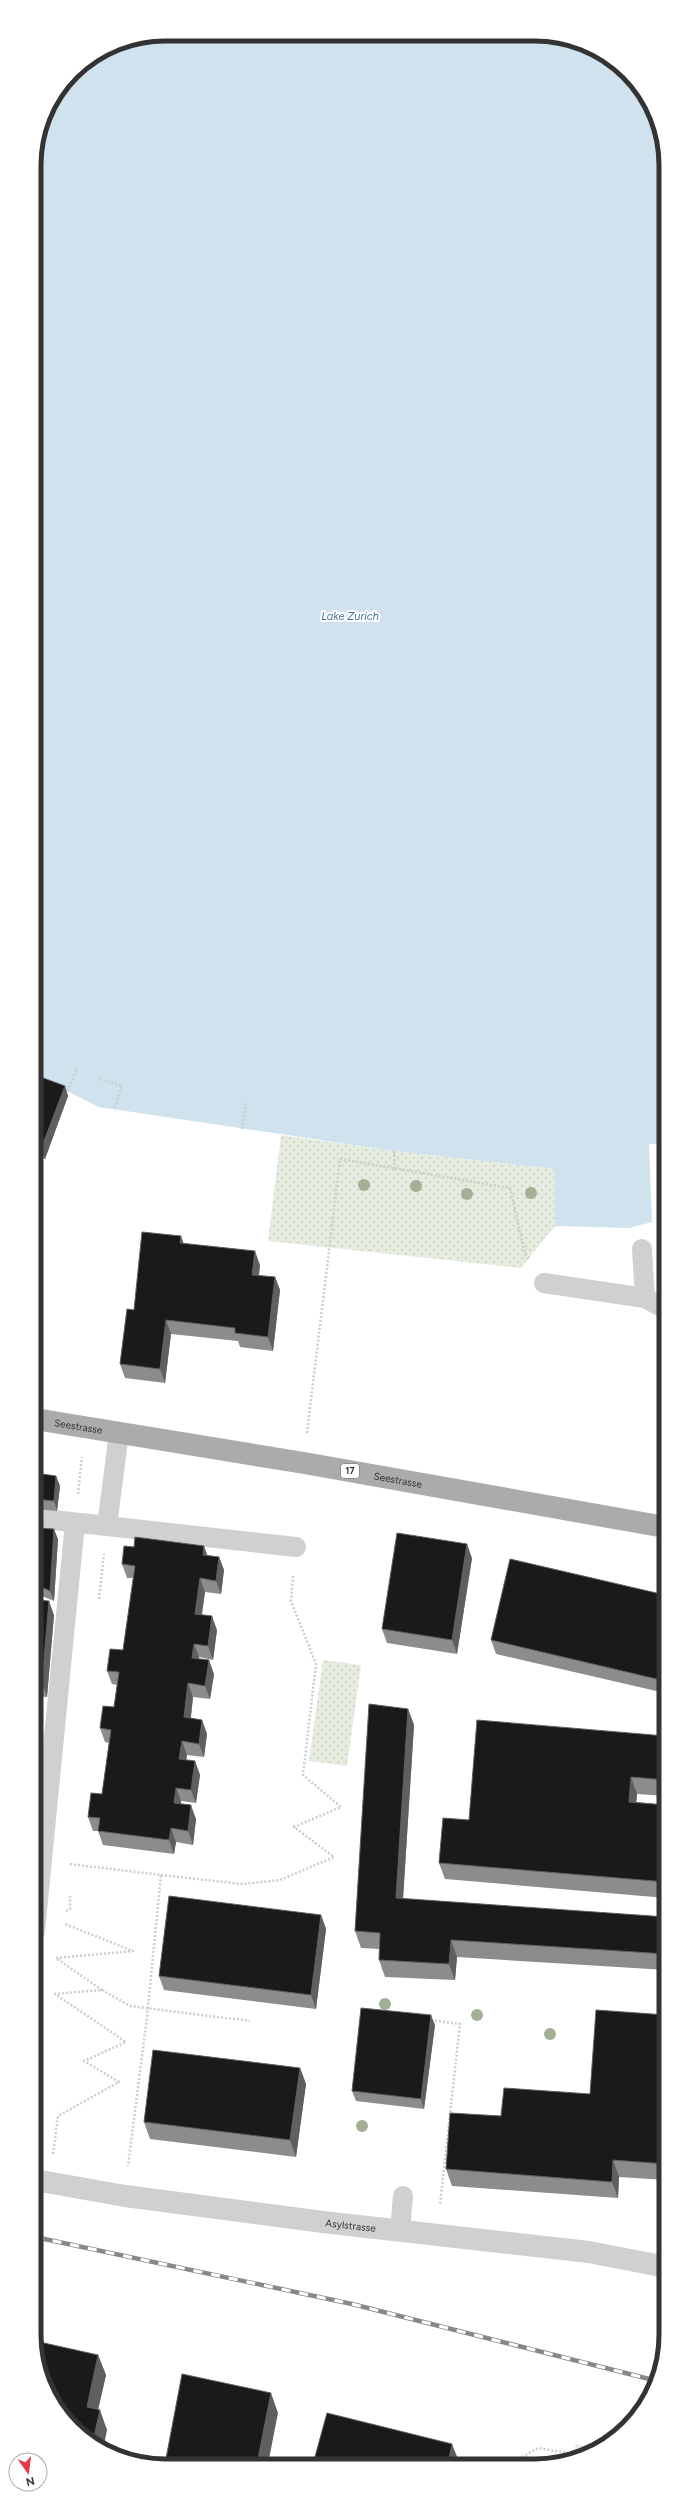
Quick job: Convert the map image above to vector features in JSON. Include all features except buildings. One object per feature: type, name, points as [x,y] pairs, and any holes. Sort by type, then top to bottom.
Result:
[{"type":"main road","name":"Seestrasse","points":[[41,1420],[659,1526]]},
{"type":"street","name":"Asylstrasse","points":[[42,2181],[125,2196],[400,2231],[589,2252],[659,2266]]},
{"type":"lane","points":[[642,1249],[645,1298]]},
{"type":"lane","points":[[544,1283],[645,1298],[659,1306]]},
{"type":"lane","points":[[107,1526],[119,1433]]},
{"type":"lane","points":[[41,1519],[296,1547]]},
{"type":"lane","points":[[41,1870],[75,1522]]},
{"type":"lane","points":[[400,2231],[403,2196]]},
{"type":"path","points":[[68,1091],[77,1067]]},
{"type":"path","points":[[100,1079],[122,1086],[114,1108]]},
{"type":"path","points":[[242,1129],[246,1102]]},
{"type":"path","points":[[394,1151],[395,1170]]},
{"type":"path","points":[[306,1439],[340,1160],[510,1188],[526,1254],[544,1283]]},
{"type":"path","points":[[75,1522],[85,1428]]},
{"type":"path","points":[[98,1605],[107,1526]]},
{"type":"path","points":[[70,1864],[242,1884],[280,1880],[334,1857],[294,1827],[341,1807],[303,1775],[316,1664],[291,1601],[296,1547]]},
{"type":"path","points":[[70,1872],[71,1856]]},
{"type":"path","points":[[125,2196],[148,2008],[161,1875]]},
{"type":"path","points":[[64,1912],[70,1909],[70,1894]]},
{"type":"path","points":[[61,1923],[133,1951],[56,1958],[102,1990],[130,2006],[250,2021]]},
{"type":"path","points":[[42,2181],[58,2116],[118,2082],[84,2061],[126,2042],[55,1994],[102,1990]]},
{"type":"path","points":[[428,2020],[460,2024],[437,2235]]},
{"type":"path","points":[[519,2459],[538,2448],[571,2454]]},
{"type":"shaded area","points":[[281,1135],[394,1151],[554,1169],[555,1226],[521,1268],[268,1241]]},
{"type":"shaded area","points":[[323,1660],[361,1665],[347,1766],[309,1761]]},
{"type":"shaded area","points":[[576,2444],[588,2447],[583,2450],[574,2452]]},
{"type":"water","name":"Lake Zurich","points":[[157,41],[543,41],[560,43],[590,54],[617,72],[638,96],[652,125],[658,148],[659,1221],[629,1228],[555,1226],[554,1169],[394,1151],[99,1107],[41,1078],[41,157],[43,140],[50,117],[62,96],[77,77],[96,62],[117,50],[140,43]]},
{"type":"pier","points":[[649,1144],[659,1144],[659,1221],[652,1222]]},
{"type":"railway","points":[[41,2238],[352,2304],[651,2379]]}]
